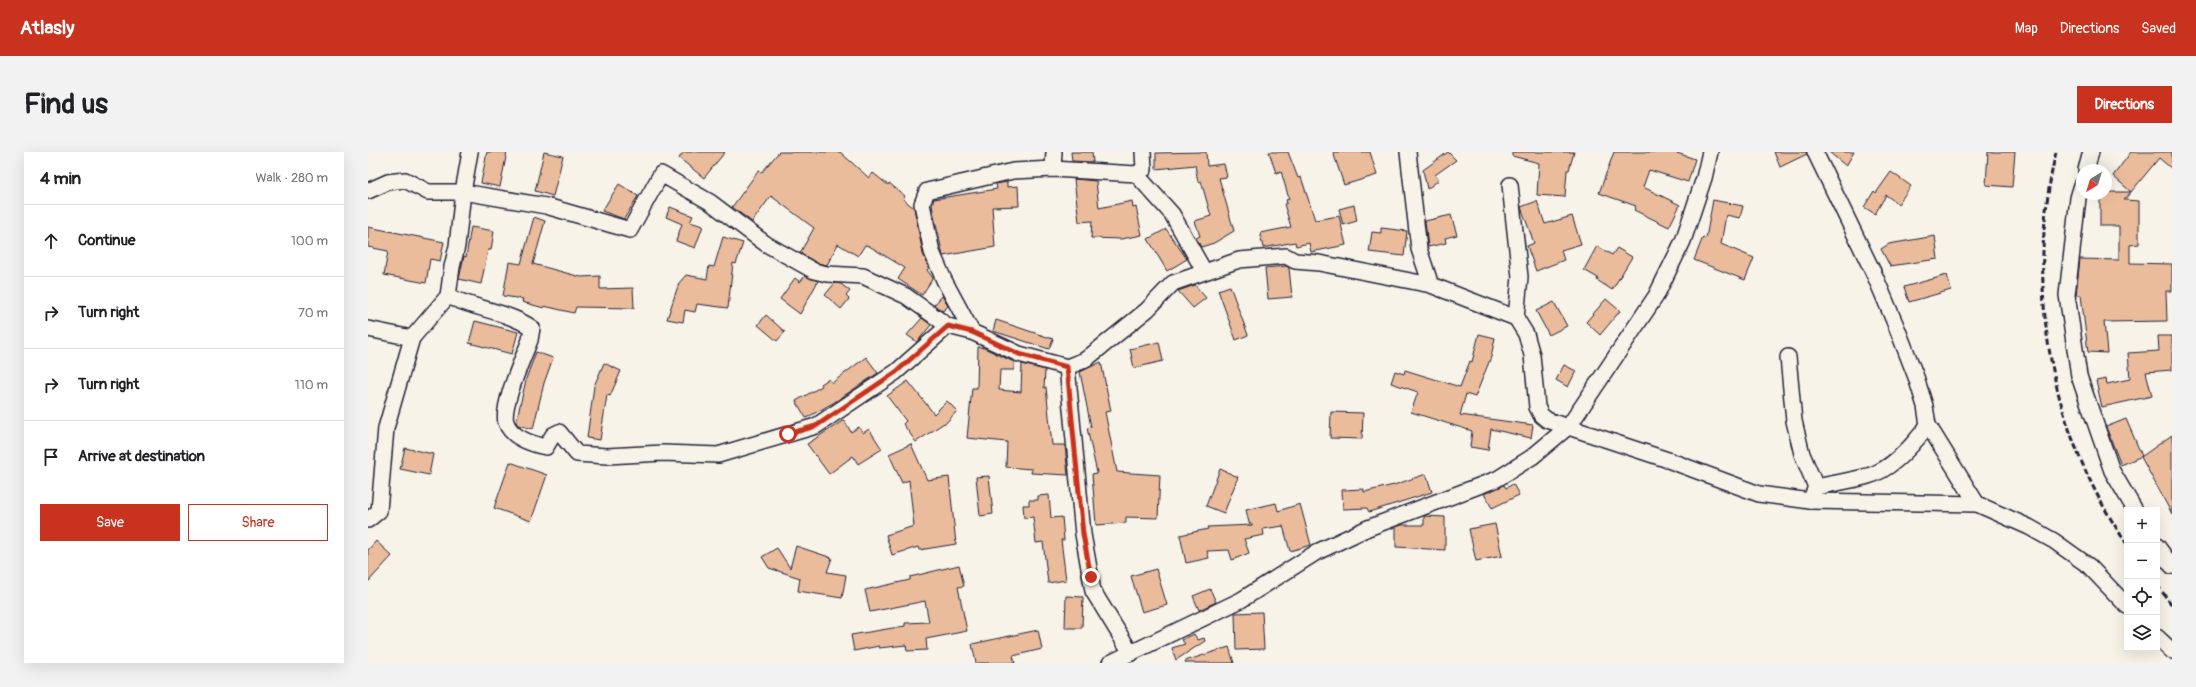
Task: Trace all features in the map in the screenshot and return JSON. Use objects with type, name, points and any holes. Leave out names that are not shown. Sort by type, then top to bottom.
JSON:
[{"type":"street","points":[[368,520],[378,511],[386,428],[412,338],[448,296],[452,267],[457,246],[463,192],[470,152]]},
{"type":"street","points":[[1053,169],[1054,152]]},
{"type":"street","points":[[972,332],[944,280],[932,252],[922,204],[927,191],[1013,171],[1053,169],[1136,174],[1144,169],[1143,152]]},
{"type":"street","points":[[1408,152],[1419,249],[1431,285]]},
{"type":"street","points":[[1110,663],[1241,600],[1317,552],[1368,528],[1497,479],[1532,457],[1569,426],[1656,296],[1682,241],[1704,178],[1710,152]]},
{"type":"street","points":[[1815,152],[1875,276],[1897,328],[1916,377],[1925,406],[1928,425],[1977,504]]},
{"type":"street","points":[[2088,164],[2091,152]]},
{"type":"street","points":[[368,191],[388,182],[405,180],[428,192],[463,192],[546,206],[630,230],[662,174],[710,202],[766,244],[814,271],[863,276],[906,296],[948,326],[972,332],[1019,354],[1067,367],[1085,360],[1147,310],[1174,283],[1204,271],[1239,260],[1286,256],[1295,261],[1319,263],[1431,285],[1516,318],[1526,334],[1532,354],[1538,407],[1541,415],[1547,420],[1569,426],[1759,494],[1810,501],[1977,504],[2029,527],[2054,541],[2089,566],[2124,603]]},
{"type":"street","points":[[1136,174],[1172,214],[1204,271]]},
{"type":"street","points":[[1510,185],[1520,277],[1516,318]]},
{"type":"street","points":[[2078,200],[2067,296],[2079,376],[2112,471],[2133,507]]},
{"type":"street","points":[[448,296],[461,303],[522,322],[532,328],[530,340],[506,407],[506,422],[517,436],[546,447],[553,436],[559,432],[578,454],[607,456],[664,453],[718,455],[816,426],[896,372],[948,326]]},
{"type":"street","points":[[368,329],[412,338]]},
{"type":"street","points":[[1788,357],[1794,421],[1802,454],[1816,487],[1810,501]]},
{"type":"street","points":[[1067,367],[1083,534],[1093,591],[1131,653]]},
{"type":"street","points":[[1816,487],[1869,476],[1894,461],[1913,446],[1928,425]]},
{"type":"street","points":[[2160,550],[2172,566]]},
{"type":"street","points":[[2160,640],[2172,651]]},
{"type":"building","points":[[487,152],[507,152],[500,187],[481,183]]},
{"type":"building","points":[[544,152],[563,156],[553,196],[535,191]]},
{"type":"building","points":[[684,152],[725,152],[704,178],[679,158]]},
{"type":"building","points":[[779,152],[840,152],[869,178],[873,173],[888,185],[889,183],[905,196],[903,199],[914,208],[923,254],[929,267],[927,270],[933,278],[922,295],[898,279],[905,268],[869,246],[865,245],[858,256],[838,244],[827,265],[817,263],[800,253],[814,228],[771,196],[752,222],[732,207],[759,170],[762,172]]},
{"type":"building","points":[[1071,152],[1092,152],[1093,162],[1072,161]]},
{"type":"building","points":[[1206,152],[1207,166],[1224,164],[1227,177],[1219,178],[1234,231],[1214,243],[1201,247],[1196,238],[1200,236],[1195,221],[1211,216],[1201,181],[1198,182],[1195,165],[1156,169],[1156,153]]},
{"type":"building","points":[[1269,152],[1288,152],[1298,178],[1301,177],[1315,220],[1339,216],[1346,245],[1311,252],[1309,243],[1296,246],[1295,242],[1263,248],[1260,233],[1291,227],[1284,204],[1287,203],[1286,200],[1289,199],[1281,171],[1276,173]]},
{"type":"building","points":[[1333,152],[1370,152],[1377,175],[1344,185]]},
{"type":"building","points":[[1448,152],[1456,160],[1435,175],[1439,180],[1427,189],[1423,170]]},
{"type":"building","points":[[1512,152],[1574,152],[1569,170],[1567,170],[1565,197],[1537,195],[1539,163],[1512,156]]},
{"type":"building","points":[[1614,152],[1674,152],[1695,159],[1688,182],[1649,170],[1643,187],[1680,205],[1669,227],[1634,210],[1636,206],[1599,193]]},
{"type":"building","points":[[1774,152],[1806,152],[1807,154],[1780,167]]},
{"type":"building","points":[[1829,152],[1854,152],[1846,166]]},
{"type":"building","points":[[1988,152],[2015,152],[2012,187],[1986,185]]},
{"type":"building","points":[[2131,152],[2172,152],[2172,169],[2159,158],[2131,192],[2113,176]]},
{"type":"building","points":[[1891,172],[1911,186],[1898,204],[1886,195],[1875,214],[1864,207],[1874,191],[1876,193]]},
{"type":"building","points":[[1074,179],[1096,181],[1099,208],[1132,201],[1133,208],[1136,207],[1142,235],[1121,239],[1091,238],[1092,221],[1079,222]]},
{"type":"building","points":[[1007,182],[1007,187],[1018,186],[1019,206],[992,207],[995,247],[943,256],[933,211],[932,204],[934,199],[997,189],[996,184]]},
{"type":"building","points":[[619,184],[638,196],[624,219],[602,211]]},
{"type":"building","points":[[2112,192],[2131,192],[2124,200],[2139,201],[2139,244],[2130,245],[2130,263],[2172,264],[2172,291],[2166,291],[2167,321],[2104,322],[2107,353],[2088,352],[2081,295],[2076,295],[2080,259],[2119,260],[2119,226],[2100,226],[2100,200],[2112,200]]},
{"type":"building","points":[[1713,200],[1743,206],[1740,218],[1726,215],[1721,244],[1754,258],[1745,280],[1694,260],[1703,237],[1706,238]]},
{"type":"building","points":[[1537,201],[1545,224],[1572,216],[1581,244],[1561,250],[1564,260],[1536,271],[1527,246],[1534,243],[1521,207]]},
{"type":"building","points":[[1354,205],[1357,221],[1343,225],[1339,209]]},
{"type":"building","points":[[670,207],[693,216],[690,222],[703,226],[695,248],[676,241],[682,224],[666,217]]},
{"type":"building","points":[[1451,215],[1457,235],[1445,238],[1446,243],[1428,247],[1425,221]]},
{"type":"building","points":[[534,217],[545,221],[533,264],[581,277],[600,276],[600,289],[633,288],[634,308],[576,307],[574,313],[544,306],[544,308],[522,302],[523,299],[503,296],[509,262],[521,264]]},
{"type":"building","points":[[368,227],[444,242],[440,261],[430,259],[426,283],[384,275],[388,251],[368,247]]},
{"type":"building","points":[[471,227],[494,231],[491,250],[488,250],[481,284],[459,279],[464,256],[466,257]]},
{"type":"building","points":[[1381,228],[1407,231],[1404,256],[1369,252],[1372,232],[1381,233]]},
{"type":"building","points":[[1166,229],[1187,259],[1167,271],[1148,239]]},
{"type":"building","points":[[1935,236],[1938,259],[1890,266],[1881,249],[1889,244]]},
{"type":"building","points":[[723,237],[743,243],[736,264],[733,263],[728,308],[697,304],[695,312],[685,310],[683,322],[667,319],[679,283],[686,275],[707,279],[709,266],[714,267]]},
{"type":"building","points":[[1597,246],[1612,255],[1617,248],[1632,257],[1612,290],[1597,280],[1598,278],[1584,270]]},
{"type":"building","points":[[1286,266],[1289,268],[1292,297],[1268,299],[1265,268]]},
{"type":"building","points":[[1947,275],[1951,290],[1909,302],[1904,287]]},
{"type":"building","points":[[805,276],[818,281],[800,314],[780,299],[795,278],[800,282]]},
{"type":"building","points":[[835,283],[841,284],[850,291],[846,296],[849,299],[841,309],[825,295]]},
{"type":"building","points":[[1195,285],[1206,298],[1193,308],[1178,291]]},
{"type":"building","points":[[1230,286],[1248,335],[1236,340],[1218,290]]},
{"type":"building","points":[[942,296],[948,306],[943,311],[934,305]]},
{"type":"building","points":[[1606,299],[1620,311],[1600,335],[1586,322]]},
{"type":"building","points":[[1554,302],[1567,326],[1549,335],[1536,311]]},
{"type":"building","points":[[766,315],[785,332],[777,341],[758,325]]},
{"type":"building","points":[[922,318],[931,325],[917,342],[907,335]]},
{"type":"building","points":[[996,320],[1053,339],[1049,349],[993,331]]},
{"type":"building","points":[[475,321],[518,332],[512,354],[469,343]]},
{"type":"building","points":[[1479,334],[1495,338],[1491,357],[1475,397],[1466,394],[1460,415],[1533,425],[1531,438],[1491,429],[1488,450],[1470,447],[1472,431],[1411,412],[1418,392],[1391,383],[1395,371],[1404,374],[1405,370],[1460,387],[1470,361],[1472,362]]},
{"type":"building","points":[[2158,336],[2172,336],[2172,370],[2146,372],[2152,396],[2102,407],[2096,381],[2106,379],[2107,384],[2130,379],[2128,353],[2159,351]]},
{"type":"building","points":[[1159,342],[1163,361],[1134,368],[1130,349]]},
{"type":"building","points":[[978,347],[984,348],[1014,362],[1014,370],[1000,370],[999,390],[1021,392],[1022,364],[1045,370],[1044,388],[1046,387],[1052,445],[1065,445],[1068,475],[1031,473],[1032,469],[1006,467],[1007,442],[967,438],[972,388],[977,388]]},
{"type":"building","points":[[536,352],[553,358],[544,383],[533,429],[518,425],[516,422],[527,376]]},
{"type":"building","points":[[866,357],[878,373],[833,403],[806,418],[796,401],[822,386],[821,384],[829,379],[832,383]]},
{"type":"building","points":[[1101,362],[1111,411],[1105,412],[1117,472],[1160,475],[1158,518],[1126,517],[1126,523],[1096,525],[1092,474],[1097,473],[1087,428],[1091,427],[1080,372]]},
{"type":"building","points":[[604,363],[621,371],[610,396],[607,395],[600,440],[587,438],[594,386]]},
{"type":"building","points":[[1564,365],[1576,371],[1568,387],[1556,380]]},
{"type":"building","points":[[908,381],[934,414],[947,401],[957,411],[945,424],[944,423],[916,442],[903,424],[906,421],[887,396]]},
{"type":"building","points":[[1331,412],[1363,413],[1362,439],[1330,438]]},
{"type":"building","points":[[2126,419],[2142,456],[2121,465],[2106,427]]},
{"type":"building","points":[[844,420],[851,432],[859,427],[863,433],[869,429],[882,449],[858,464],[853,456],[829,474],[807,444]]},
{"type":"building","points":[[2172,435],[2172,514],[2141,457]]},
{"type":"building","points":[[911,444],[927,480],[949,477],[956,544],[919,550],[918,547],[892,555],[886,535],[914,526],[909,480],[902,483],[889,454]]},
{"type":"building","points":[[405,448],[433,454],[429,475],[400,469]]},
{"type":"building","points":[[510,462],[547,475],[531,521],[494,508]]},
{"type":"building","points":[[1220,469],[1238,477],[1224,513],[1206,506]]},
{"type":"building","points":[[1426,474],[1432,492],[1369,512],[1367,508],[1343,509],[1342,490],[1364,489],[1364,492],[1394,485]]},
{"type":"building","points":[[989,476],[993,514],[980,516],[976,477]]},
{"type":"building","points":[[1513,484],[1519,495],[1492,508],[1484,494],[1504,485],[1506,488]]},
{"type":"building","points":[[1049,495],[1051,518],[1062,517],[1064,540],[1061,540],[1066,580],[1048,583],[1043,542],[1036,543],[1033,517],[1024,518],[1023,505],[1029,505],[1029,500],[1038,500],[1038,496]]},
{"type":"building","points":[[1276,503],[1278,511],[1300,504],[1311,545],[1290,551],[1283,526],[1263,529],[1264,535],[1244,539],[1249,553],[1232,560],[1229,550],[1207,551],[1209,558],[1186,563],[1180,535],[1208,529],[1207,527],[1253,525],[1249,523],[1246,510]]},
{"type":"building","points":[[1424,516],[1445,517],[1445,550],[1396,547],[1396,527],[1402,525],[1424,525]]},
{"type":"building","points":[[1495,524],[1502,556],[1476,561],[1469,529]]},
{"type":"building","points":[[376,541],[392,556],[368,582],[368,550]]},
{"type":"building","points":[[796,546],[832,558],[827,572],[846,575],[842,598],[798,591],[800,578],[769,568],[762,557],[777,548],[790,568]]},
{"type":"building","points":[[959,565],[964,586],[958,587],[967,631],[926,639],[927,650],[907,651],[906,645],[879,648],[879,646],[854,651],[851,635],[905,626],[905,623],[929,622],[925,601],[870,612],[865,590],[910,580],[910,577]]},
{"type":"building","points":[[1156,569],[1167,605],[1142,612],[1131,576]]},
{"type":"building","points":[[1210,589],[1216,602],[1199,610],[1193,596]]},
{"type":"building","points":[[1066,596],[1083,597],[1082,628],[1065,628]]},
{"type":"building","points":[[1262,612],[1264,649],[1236,650],[1235,613]]},
{"type":"building","points":[[1038,630],[1042,649],[1013,656],[1015,663],[976,663],[972,644]]},
{"type":"building","points":[[1194,634],[1198,640],[1204,638],[1205,641],[1176,660],[1172,648],[1185,644],[1182,640]]},
{"type":"building","points":[[1229,647],[1234,663],[1186,663],[1185,661]]},
{"type":"railway","points":[[2056,152],[2047,203],[2043,254],[2044,305],[2050,356],[2062,405],[2078,454],[2100,500],[2126,543]]},
{"type":"railway","points":[[2160,589],[2172,605]]},
{"type":"route","points":[[788,434],[816,426],[896,372],[948,326],[972,332],[1019,354],[1067,367],[1083,534],[1091,577]]}]
